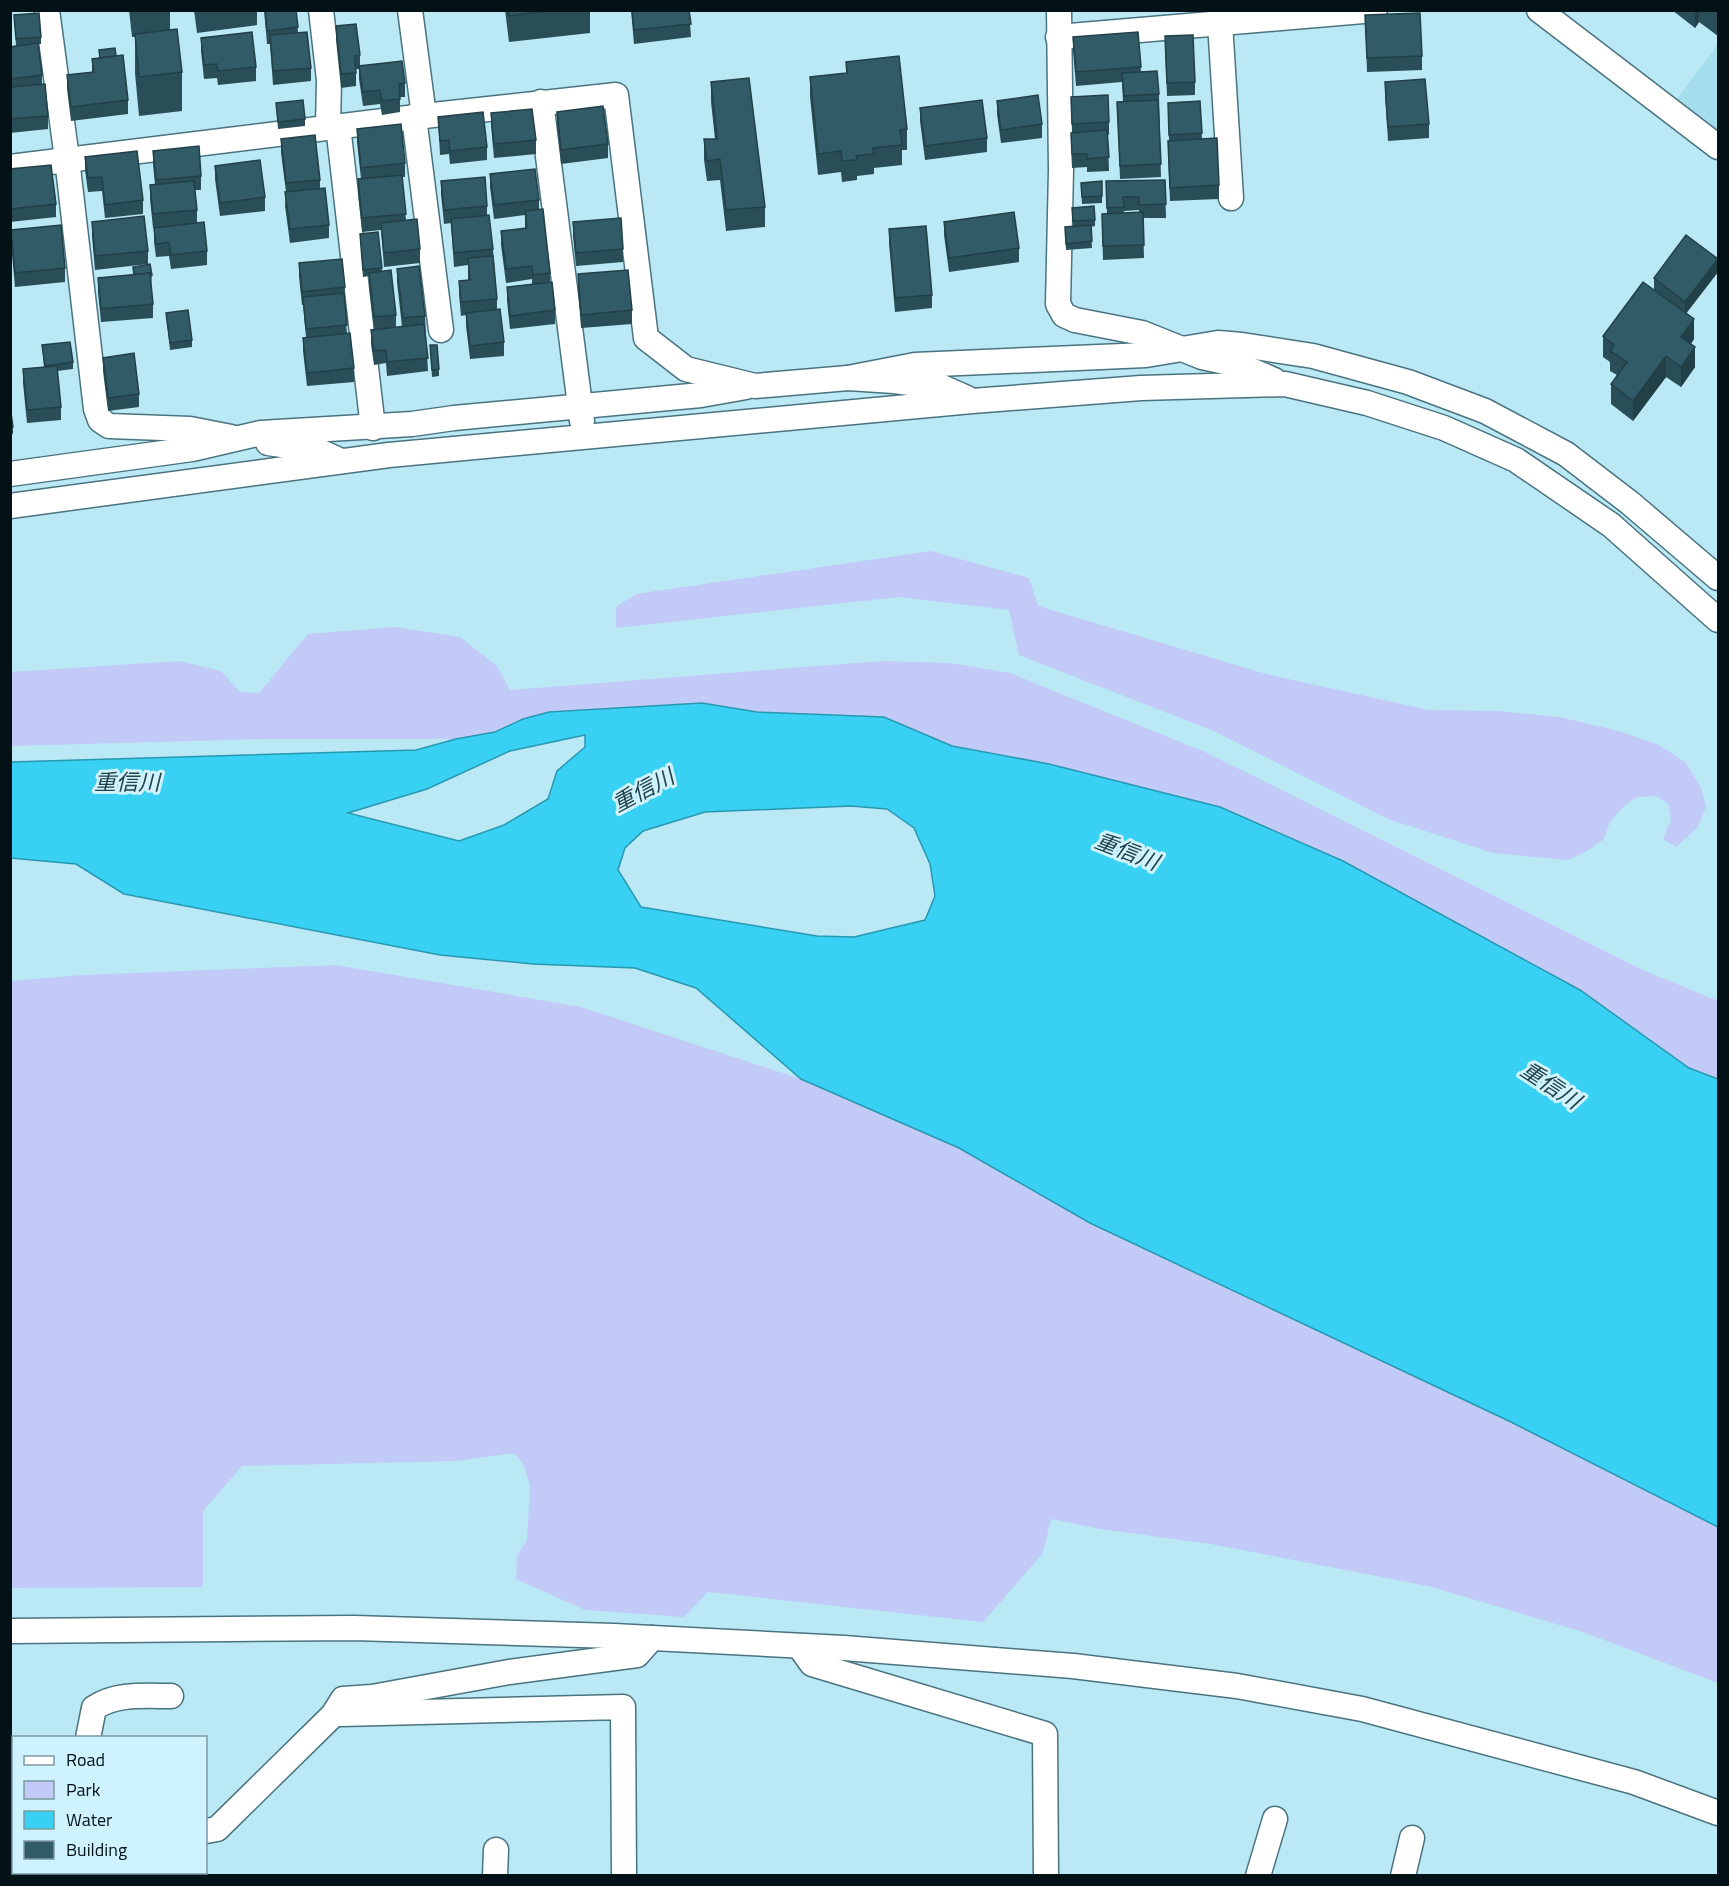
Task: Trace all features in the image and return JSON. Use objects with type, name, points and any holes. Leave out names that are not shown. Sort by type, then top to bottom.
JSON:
[{"type":"street","points":[[46,10],[67,159],[96,409],[100,420],[109,426],[190,429],[317,450],[342,462]]},
{"type":"street","points":[[321,10],[333,127],[373,428]]},
{"type":"street","points":[[410,10],[441,330]]},
{"type":"street","points":[[1059,10],[1058,304],[1064,315],[1076,320],[1142,333],[1180,350],[1239,365],[1285,384],[1366,403],[1444,428],[1516,460],[1611,525],[1719,620]]},
{"type":"street","points":[[1058,37],[1376,10]]},
{"type":"street","points":[[1539,10],[1719,147]]},
{"type":"street","points":[[1220,23],[1231,198]]},
{"type":"street","points":[[10,167],[541,102],[616,95],[646,338],[686,369],[755,386]]},
{"type":"street","points":[[541,102],[584,437]]},
{"type":"street","points":[[10,474],[192,449],[235,438],[282,431],[373,428],[701,395],[755,386],[848,378],[915,364],[1146,355],[1218,343],[1313,356],[1408,381],[1485,411],[1566,454],[1630,503],[1719,578]]},
{"type":"street","points":[[848,378],[942,387],[972,401]]},
{"type":"street","points":[[10,506],[389,455],[972,401],[1141,388],[1285,384]]},
{"type":"street","points":[[10,1631],[354,1628],[652,1638],[1073,1666],[1237,1686],[1384,1715],[1635,1782],[1719,1813]]},
{"type":"street","points":[[207,1831],[217,1829],[333,1715],[343,1699],[372,1697],[509,1672],[637,1655],[652,1638]]},
{"type":"street","points":[[798,1646],[812,1664],[1045,1734],[1046,1875]]},
{"type":"street","points":[[88,1736],[94,1708],[106,1700],[137,1696],[171,1696]]},
{"type":"street","points":[[333,1715],[623,1707],[624,1875]]},
{"type":"street","points":[[1258,1875],[1275,1819]]},
{"type":"street","points":[[1402,1875],[1412,1838]]},
{"type":"street","points":[[495,1875],[496,1850]]},
{"type":"shaded area","points":[[1718,44],[1718,136],[1674,103]]},
{"type":"green space","points":[[931,551],[1029,578],[1038,606],[1266,674],[1429,710],[1498,711],[1559,717],[1619,731],[1659,745],[1685,762],[1701,787],[1706,807],[1697,828],[1676,847],[1663,839],[1671,820],[1668,804],[1656,796],[1637,797],[1624,806],[1610,822],[1604,839],[1568,860],[1493,853],[1388,819],[1216,732],[1019,655],[1009,610],[899,597],[616,628],[616,607],[636,594]]},
{"type":"green space","points":[[395,627],[460,637],[497,666],[510,690],[882,661],[950,663],[1010,673],[1205,752],[1645,971],[1718,1001],[1718,1079],[1689,1068],[1580,990],[1343,861],[1220,807],[1049,764],[952,746],[884,717],[757,712],[702,703],[549,712],[523,719],[495,732],[456,739],[264,739],[11,746],[11,672],[179,661],[221,671],[240,692],[259,693],[308,634]]},
{"type":"green space","points":[[336,965],[581,1007],[801,1079],[959,1148],[1090,1223],[1511,1422],[1718,1527],[1718,1683],[1583,1632],[1428,1586],[1211,1544],[1100,1529],[1051,1519],[1043,1553],[983,1622],[708,1592],[684,1617],[585,1610],[516,1579],[517,1555],[527,1540],[530,1486],[524,1465],[514,1453],[457,1461],[242,1466],[203,1511],[203,1587],[11,1588],[11,981],[83,975]]},
{"type":"water","name":"重信川","points":[[702,703],[757,712],[884,717],[952,746],[1049,764],[1220,807],[1343,861],[1580,990],[1689,1068],[1718,1079],[1718,1527],[1511,1422],[1090,1223],[959,1148],[801,1079],[696,988],[635,968],[533,964],[440,955],[124,894],[76,864],[11,858],[11,762],[416,750],[456,739],[495,732],[523,719],[549,712]],"holes":[[[585,735],[585,747],[557,771],[548,799],[504,825],[459,841],[348,813],[427,789],[510,751]],[[851,806],[887,809],[914,828],[930,864],[935,896],[925,920],[854,937],[817,936],[641,907],[618,870],[625,848],[643,831],[705,812]]]},
{"type":"building","points":[[265,10],[296,10],[298,27],[267,31]]},
{"type":"building","points":[[509,10],[553,10],[509,16]]},
{"type":"building","points":[[632,10],[689,10],[691,24],[634,30]]},
{"type":"building","points":[[39,13],[41,37],[16,39],[14,15]]},
{"type":"building","points":[[1420,13],[1422,56],[1367,58],[1365,15]]},
{"type":"building","points":[[356,24],[360,55],[355,56],[356,73],[341,74],[336,26]]},
{"type":"building","points":[[177,29],[182,72],[139,77],[135,34]]},
{"type":"building","points":[[252,32],[256,67],[218,71],[217,64],[204,65],[201,38]]},
{"type":"building","points":[[307,32],[311,68],[273,71],[270,35]]},
{"type":"building","points":[[1138,32],[1141,67],[1076,72],[1073,37]]},
{"type":"building","points":[[1193,35],[1195,82],[1167,83],[1165,36]]},
{"type":"building","points":[[38,43],[42,75],[10,79],[10,47]]},
{"type":"building","points":[[115,48],[116,56],[100,58],[99,50]]},
{"type":"building","points":[[123,55],[128,100],[71,107],[67,75],[94,72],[92,59]]},
{"type":"building","points":[[899,56],[907,129],[900,130],[902,145],[873,148],[874,154],[856,156],[857,160],[842,161],[841,151],[818,154],[810,77],[847,73],[846,62]]},
{"type":"building","points":[[402,61],[405,83],[399,84],[400,99],[382,101],[380,90],[363,92],[359,66]]},
{"type":"building","points":[[1157,71],[1159,94],[1124,96],[1122,73]]},
{"type":"building","points":[[749,78],[765,207],[726,210],[720,159],[707,161],[704,139],[717,139],[711,82]]},
{"type":"building","points":[[1425,79],[1429,124],[1388,127],[1385,82]]},
{"type":"building","points":[[45,84],[48,116],[10,119],[10,87]]},
{"type":"building","points":[[1038,95],[1042,124],[1001,130],[997,101]]},
{"type":"building","points":[[1108,95],[1109,122],[1072,124],[1071,97]]},
{"type":"building","points":[[303,100],[305,119],[278,122],[276,103]]},
{"type":"building","points":[[982,100],[987,138],[925,146],[920,108]]},
{"type":"building","points":[[1158,100],[1161,164],[1120,166],[1117,102]]},
{"type":"building","points":[[1200,101],[1202,133],[1169,135],[1168,103]]},
{"type":"building","points":[[603,106],[608,144],[561,150],[557,112]]},
{"type":"building","points":[[532,109],[536,140],[494,144],[491,113]]},
{"type":"building","points":[[483,112],[487,147],[450,151],[449,140],[440,141],[438,117]]},
{"type":"building","points":[[401,124],[405,163],[361,168],[357,129]]},
{"type":"building","points":[[1107,130],[1109,157],[1087,159],[1087,154],[1072,154],[1071,133]]},
{"type":"building","points":[[315,135],[320,180],[286,183],[281,139]]},
{"type":"building","points":[[1217,138],[1219,185],[1170,188],[1168,141]]},
{"type":"building","points":[[199,146],[201,176],[156,180],[153,151]]},
{"type":"building","points":[[137,151],[143,200],[105,205],[102,177],[88,178],[85,157]]},
{"type":"building","points":[[260,160],[265,197],[220,203],[215,166]]},
{"type":"building","points":[[51,165],[56,204],[10,209],[10,169]]},
{"type":"building","points":[[535,169],[539,200],[494,205],[490,174]]},
{"type":"building","points":[[402,175],[406,214],[362,218],[358,179]]},
{"type":"building","points":[[485,177],[487,206],[444,210],[441,181]]},
{"type":"building","points":[[1165,180],[1166,204],[1139,205],[1139,197],[1123,197],[1124,207],[1107,208],[1106,181]]},
{"type":"building","points":[[194,181],[197,210],[153,214],[150,185]]},
{"type":"building","points":[[1102,181],[1102,196],[1082,197],[1081,183]]},
{"type":"building","points":[[325,188],[329,225],[290,229],[285,192]]},
{"type":"building","points":[[1094,206],[1095,220],[1073,221],[1072,208]]},
{"type":"building","points":[[543,209],[550,273],[533,275],[532,266],[506,269],[501,231],[527,228],[525,211]]},
{"type":"building","points":[[1014,212],[1019,248],[949,258],[944,222]]},
{"type":"building","points":[[1143,212],[1144,245],[1103,246],[1102,214]]},
{"type":"building","points":[[489,215],[493,249],[454,253],[451,219]]},
{"type":"building","points":[[144,216],[148,251],[95,256],[92,222]]},
{"type":"building","points":[[621,218],[623,249],[576,253],[573,222]]},
{"type":"building","points":[[417,219],[420,249],[384,253],[381,223]]},
{"type":"building","points":[[204,222],[207,251],[171,255],[169,242],[156,244],[154,228]]},
{"type":"building","points":[[61,225],[65,268],[15,273],[11,230]]},
{"type":"building","points":[[1091,225],[1092,241],[1066,244],[1065,227]]},
{"type":"building","points":[[926,226],[932,295],[895,298],[889,229]]},
{"type":"building","points":[[378,232],[382,268],[363,270],[360,234]]},
{"type":"building","points":[[1686,235],[1718,259],[1685,302],[1654,278]]},
{"type":"building","points":[[493,256],[497,299],[461,302],[459,281],[470,280],[468,258]]},
{"type":"building","points":[[342,259],[345,287],[302,292],[299,263]]},
{"type":"building","points":[[150,264],[152,275],[150,273],[134,275],[133,267]]},
{"type":"building","points":[[419,266],[425,316],[403,318],[397,269]]},
{"type":"building","points":[[391,270],[396,315],[374,317],[369,273]]},
{"type":"building","points":[[628,270],[632,310],[581,315],[578,274]]},
{"type":"building","points":[[150,273],[153,304],[101,309],[98,278]]},
{"type":"building","points":[[552,282],[555,310],[510,316],[507,287]]},
{"type":"building","points":[[1643,282],[1694,319],[1681,337],[1695,347],[1681,367],[1666,356],[1633,401],[1611,384],[1627,362],[1610,351],[1614,345],[1603,336]]},
{"type":"building","points":[[344,293],[347,325],[306,329],[303,297]]},
{"type":"building","points":[[500,309],[504,342],[470,346],[466,313]]},
{"type":"building","points":[[188,310],[192,340],[170,343],[166,313]]},
{"type":"building","points":[[424,324],[428,358],[387,362],[386,350],[374,351],[371,330]]},
{"type":"building","points":[[350,333],[354,368],[307,373],[303,338]]},
{"type":"building","points":[[70,342],[73,362],[45,366],[42,345]]},
{"type":"building","points":[[430,345],[437,345],[439,369],[432,370]]},
{"type":"building","points":[[134,353],[139,394],[108,398],[103,358]]},
{"type":"building","points":[[57,366],[61,407],[27,410],[23,369]]},
{"type":"building","points":[[10,406],[13,427],[10,428]]}]
